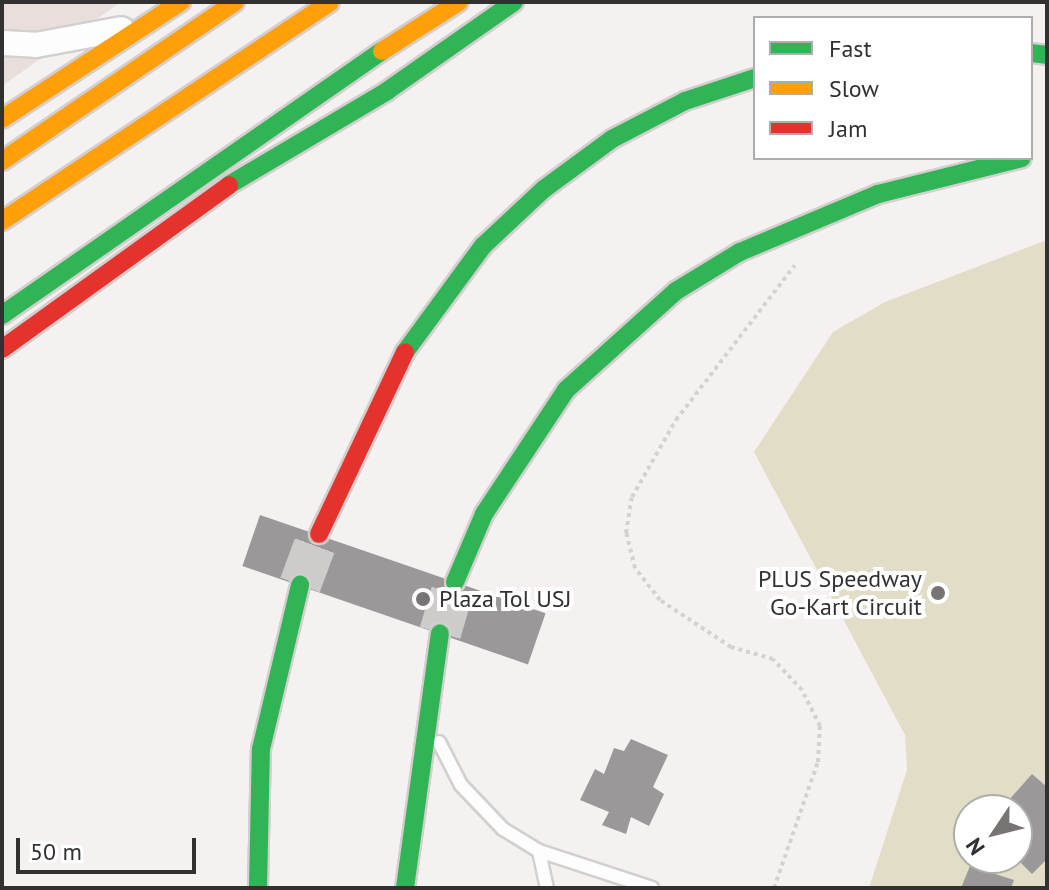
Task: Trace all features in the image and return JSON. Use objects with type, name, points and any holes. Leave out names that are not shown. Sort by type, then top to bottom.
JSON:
[{"type":"main road","points":[[2,119],[181,2]]},
{"type":"main road","points":[[2,161],[235,2]]},
{"type":"main road","points":[[2,221],[330,2]]},
{"type":"main road","points":[[2,315],[382,51],[459,2]]},
{"type":"main road","points":[[2,349],[218,192],[387,91],[514,2]]},
{"type":"main road","points":[[319,534],[386,382],[430,311],[483,246],[544,189],[612,139],[685,101],[753,79]]},
{"type":"main road","points":[[455,582],[484,514],[557,402],[618,337],[676,291],[740,252],[878,194],[1019,160]]},
{"type":"main road","points":[[258,888],[261,749],[300,585]]},
{"type":"main road","points":[[405,888],[426,705],[440,633]]},
{"type":"street","points":[[2,43],[36,45],[154,22]]},
{"type":"lane","points":[[426,705],[461,785],[503,829],[539,851],[652,888]]},
{"type":"lane","points":[[539,851],[547,888]]},
{"type":"path","points":[[774,888],[818,762],[820,726],[802,690],[773,659],[731,647],[660,600],[635,568],[626,533],[632,497],[676,420],[802,254]]},
{"type":"shaded area","points":[[2,2],[121,2],[2,86]]},
{"type":"shaded area","name":"PLUS Speedway Go-Kart Circuit","points":[[1047,240],[1047,888],[869,888],[907,770],[905,735],[754,452],[833,332],[885,302]]},
{"type":"building","name":"Plaza Tol USJ","points":[[260,515],[546,613],[528,664],[242,566]]},
{"type":"building","points":[[631,739],[668,755],[653,787],[664,794],[649,826],[631,817],[626,834],[602,825],[609,812],[580,800],[595,769],[604,774],[614,748],[624,751]]},
{"type":"building","points":[[1032,774],[1047,787],[1047,859],[1033,873],[1033,794],[1014,794]]},
{"type":"building","points":[[967,874],[995,874],[1014,880],[1011,888],[961,888]]},
{"type":"tunnel","points":[[300,585],[319,534]]},
{"type":"tunnel","points":[[440,633],[455,582]]},
{"type":"traffic: fast","points":[[229,185],[387,91],[514,2]]},
{"type":"traffic: fast","points":[[2,315],[382,51]]},
{"type":"traffic: fast","points":[[1033,53],[1047,55]]},
{"type":"traffic: fast","points":[[405,352],[483,246],[544,189],[612,139],[685,101],[753,79]]},
{"type":"traffic: fast","points":[[455,582],[484,514],[566,390],[676,291],[740,252],[878,194],[1014,160]]},
{"type":"traffic: fast","points":[[258,888],[261,749],[300,585]]},
{"type":"traffic: fast","points":[[405,888],[440,633]]},
{"type":"traffic: slow","points":[[2,119],[181,2]]},
{"type":"traffic: slow","points":[[2,161],[235,2]]},
{"type":"traffic: slow","points":[[2,221],[330,2]]},
{"type":"traffic: slow","points":[[382,51],[459,2]]},
{"type":"traffic: jam","points":[[2,349],[229,185]]},
{"type":"traffic: jam","points":[[319,534],[405,352]]},
{"type":"place","name":"PLUS Speedway Go-Kart Circuit","points":[[938,593]]},
{"type":"place","name":"Plaza Tol USJ","points":[[423,599]]}]
